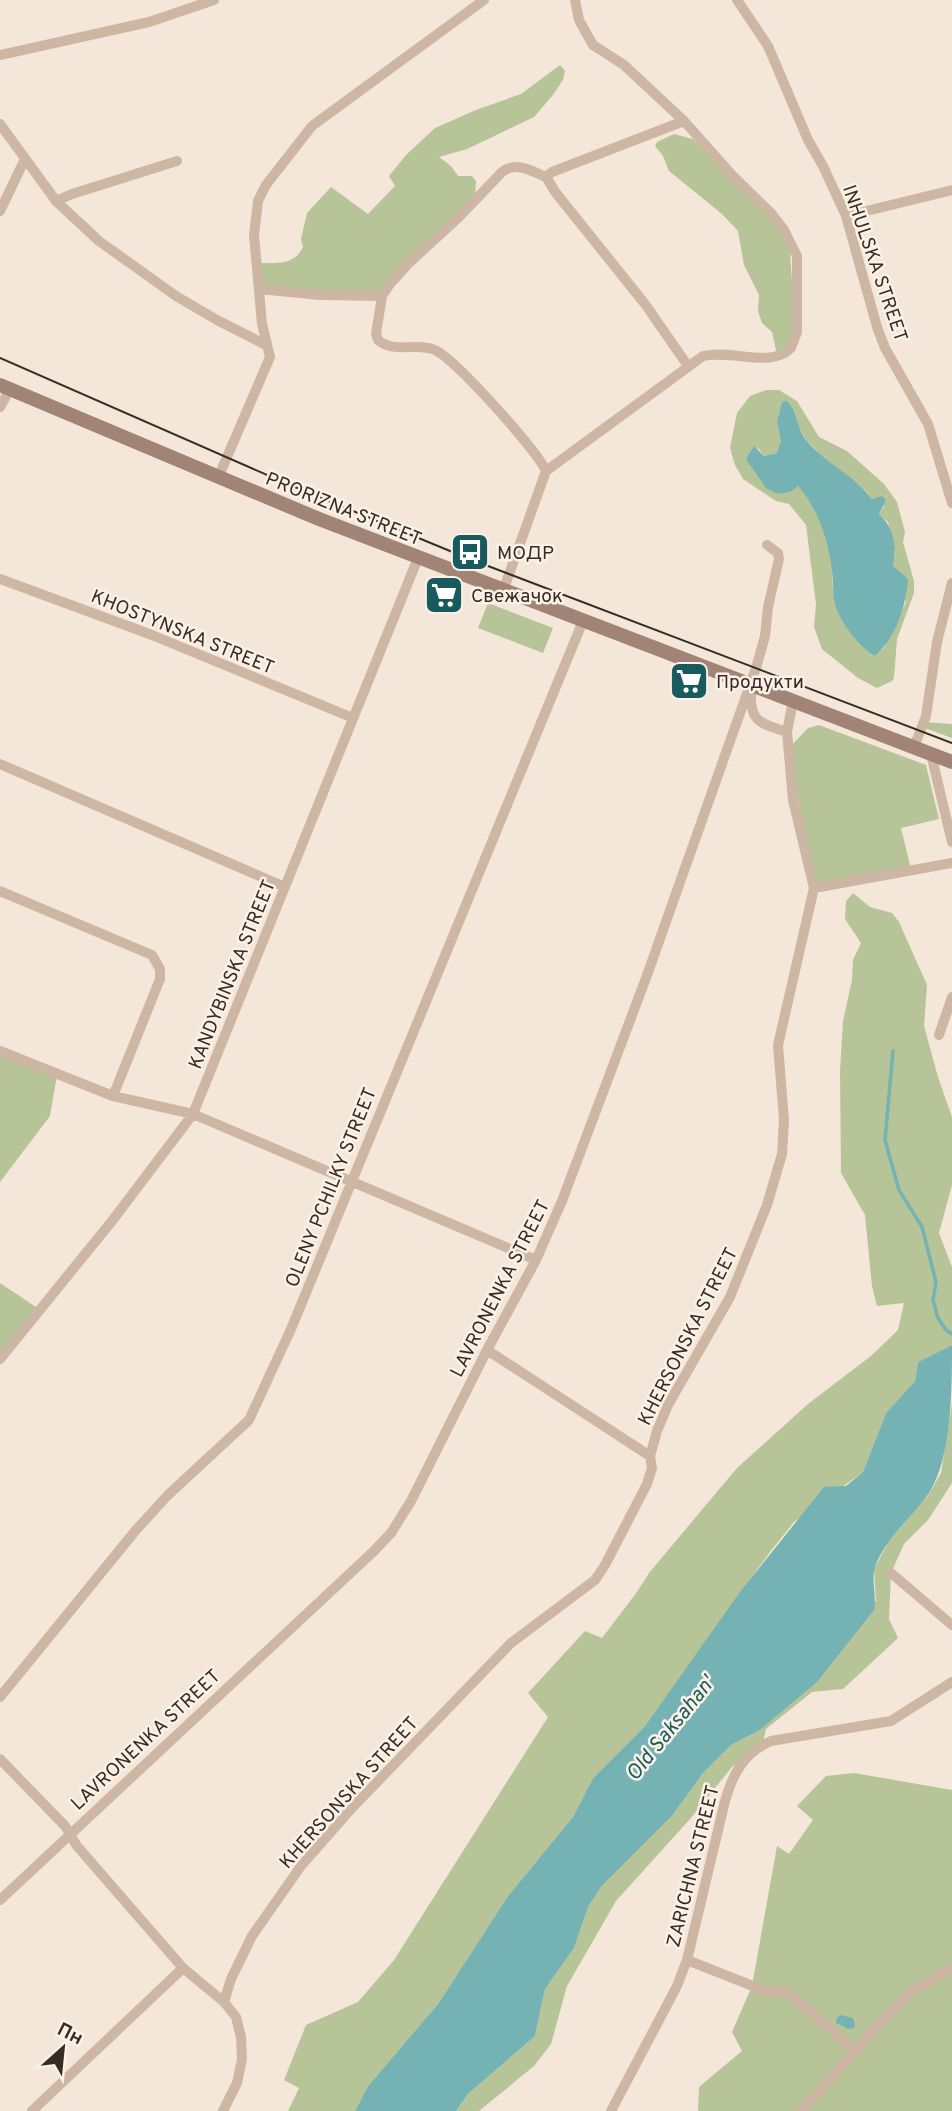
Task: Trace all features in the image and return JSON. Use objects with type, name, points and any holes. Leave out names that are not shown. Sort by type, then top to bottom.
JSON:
[{"type":"main road","name":"PRORIZNA STREET","points":[[5,387],[218,478],[418,558],[952,762]]},
{"type":"street","points":[[0,55],[149,22],[214,0]]},
{"type":"street","points":[[218,478],[271,358],[265,345],[255,251],[258,201],[271,178],[312,126],[484,0]]},
{"type":"street","points":[[503,591],[546,471],[704,356],[715,353],[771,359],[787,352],[794,344],[798,305],[797,256],[784,230],[684,121],[624,65],[593,44],[579,20],[575,0]]},
{"type":"street","name":"INHULSKA STREET","points":[[737,0],[768,46],[808,141],[846,216],[877,327],[885,348],[928,424],[949,476],[952,503]]},
{"type":"street","points":[[546,177],[552,172],[684,121]]},
{"type":"street","points":[[0,124],[56,201],[99,241],[176,296],[265,345]]},
{"type":"street","points":[[0,211],[25,159]]},
{"type":"street","points":[[56,201],[177,161]]},
{"type":"street","points":[[546,471],[499,410],[452,361],[435,350],[391,347],[378,340],[376,334],[382,296],[408,263],[460,217],[507,168],[516,166],[546,177],[645,304],[688,366]]},
{"type":"street","points":[[846,216],[952,190]]},
{"type":"street","points":[[259,289],[320,295],[382,296]]},
{"type":"street","points":[[0,407],[5,387]]},
{"type":"street","name":"LAVRONENKA STREET","points":[[0,1900],[391,1533],[411,1501],[536,1260],[562,1201],[642,990],[751,684],[765,636],[768,607],[779,559],[778,553],[767,545]]},
{"type":"street","name":"KANDYBINSKA STREET","points":[[0,1359],[112,1221],[193,1114],[418,558]]},
{"type":"street","name":"KHOSTYNSKA STREET","points":[[0,579],[152,635],[353,718]]},
{"type":"street","points":[[914,747],[926,716],[937,642],[952,583]]},
{"type":"street","name":"OLENY PCHILKY STREET","points":[[0,1697],[136,1530],[248,1420],[280,1354],[583,621]]},
{"type":"street","points":[[751,684],[752,714],[758,722],[787,732]]},
{"type":"street","name":"KHERSONSKA STREET","points":[[228,2006],[231,1979],[252,1936],[301,1866],[352,1808],[511,1643],[595,1580],[647,1484],[652,1468],[650,1456],[668,1405],[730,1297],[777,1178],[782,1154],[784,1120],[778,1045],[814,888],[793,800],[787,732],[793,701]]},
{"type":"street","points":[[931,754],[952,842]]},
{"type":"street","points":[[0,764],[285,887]]},
{"type":"street","points":[[814,888],[952,863]]},
{"type":"street","points":[[0,891],[152,955],[158,962],[160,979],[113,1097]]},
{"type":"street","points":[[939,1035],[952,997]]},
{"type":"street","points":[[0,1051],[113,1097],[193,1114],[536,1260]]},
{"type":"street","points":[[487,1350],[650,1456]]},
{"type":"street","points":[[891,1573],[952,1625]]},
{"type":"street","name":"ZARICHNA STREET","points":[[611,2111],[677,1986],[687,1960],[729,1786],[748,1755],[771,1741],[891,1721],[952,1682]]},
{"type":"street","points":[[0,1759],[65,1826],[77,1846],[183,1968],[228,2006],[239,2024],[242,2059],[237,2083],[223,2111]]},
{"type":"street","points":[[687,1960],[763,1990],[786,1991],[856,2051]]},
{"type":"street","points":[[32,2111],[183,1968]]},
{"type":"street","points":[[801,2111],[911,1992],[952,1968]]},
{"type":"green space","points":[[560,65],[565,71],[563,80],[534,117],[467,149],[439,157],[451,166],[458,176],[472,176],[476,181],[475,200],[382,296],[259,289],[258,263],[284,262],[295,258],[303,247],[301,239],[307,213],[331,187],[368,214],[395,186],[389,176],[406,155],[435,128],[521,94]]},
{"type":"green space","points":[[674,134],[693,139],[778,227],[790,252],[795,326],[786,348],[779,353],[772,332],[762,323],[758,311],[759,295],[744,265],[738,231],[722,214],[669,171],[655,146],[657,142]]},
{"type":"green space","points":[[766,390],[779,390],[797,401],[819,437],[847,451],[884,484],[897,502],[905,532],[903,542],[914,581],[914,593],[897,639],[894,678],[877,688],[858,678],[822,649],[814,627],[816,604],[806,525],[789,504],[776,501],[743,479],[735,465],[730,448],[737,413],[750,396]],"holes":[[[782,402],[807,441],[872,499],[884,506],[879,514],[888,522],[895,553],[893,566],[906,602],[884,648],[875,656],[855,635],[839,605],[833,588],[828,546],[811,503],[799,487],[746,459],[758,448],[764,456],[777,453],[782,441],[777,421]]]},
{"type":"green space","points":[[488,603],[553,628],[543,653],[478,628]]},
{"type":"green space","points":[[924,722],[952,724],[952,738],[922,727]]},
{"type":"green space","points":[[819,725],[926,765],[939,819],[901,828],[911,869],[814,888],[789,748],[808,728]]},
{"type":"green space","points":[[853,893],[870,907],[892,913],[899,922],[927,985],[924,1026],[952,1117],[952,1185],[939,1233],[952,1267],[952,1345],[918,1362],[915,1381],[886,1413],[863,1472],[794,1522],[645,1726],[593,1778],[573,1817],[508,1896],[438,2004],[368,2086],[355,2111],[288,2111],[299,2088],[284,2080],[306,2025],[358,2002],[394,1960],[548,1717],[528,1693],[585,1631],[602,1638],[649,1573],[737,1468],[808,1404],[871,1356],[898,1330],[904,1303],[877,1306],[872,1286],[865,1215],[841,1173],[840,1071],[843,1021],[852,980],[853,960],[861,943],[845,919],[846,901]]},
{"type":"green space","points":[[0,1051],[57,1075],[50,1116],[0,1182]]},
{"type":"green space","points":[[0,1283],[39,1309],[0,1359]]},
{"type":"green space","points":[[952,1403],[952,1483],[928,1520],[904,1544],[891,1573],[889,1619],[898,1638],[843,1689],[812,1692],[766,1729],[762,1746],[732,1767],[690,1819],[616,1901],[567,1986],[551,2044],[534,2066],[479,2111],[456,2111],[468,2094],[535,2036],[545,1989],[574,1948],[588,1907],[601,1887],[672,1816],[703,1773],[731,1745],[760,1730],[876,1601],[874,1569],[889,1541],[929,1494],[941,1473]]},
{"type":"green space","points":[[854,1773],[952,1790],[952,2111],[698,2111],[699,2087],[742,2051],[732,2032],[752,1986],[777,1846],[789,1854],[813,1820],[797,1806],[826,1776]]},
{"type":"water","points":[[787,401],[803,436],[822,456],[857,483],[872,499],[882,496],[886,500],[879,514],[888,525],[893,538],[893,566],[908,579],[899,621],[889,640],[875,656],[853,636],[837,610],[825,537],[811,504],[798,486],[790,492],[778,494],[766,488],[746,459],[754,446],[764,456],[777,453],[781,441],[777,421],[782,402]]},
{"type":"water","name":"Old Saksahan'","points":[[952,1345],[949,1422],[937,1478],[929,1493],[892,1537],[880,1556],[874,1572],[874,1610],[817,1682],[760,1730],[731,1745],[703,1773],[672,1816],[601,1887],[588,1907],[574,1948],[545,1989],[535,2036],[468,2094],[456,2111],[355,2111],[368,2086],[438,2004],[508,1896],[573,1817],[593,1778],[645,1726],[740,1592],[824,1487],[846,1486],[863,1472],[886,1413],[915,1381],[918,1362]]},
{"type":"water","points":[[840,2015],[853,2018],[854,2028],[849,2029],[836,2023]]},
{"type":"waterway","points":[[893,1051],[885,1140],[899,1190],[922,1227],[936,1282],[933,1300],[938,1318],[952,1334]]},
{"type":"tram line","points":[[0,358],[290,485],[467,558],[952,743]]},
{"type":"place","name":"МОДР","points":[[470,552]]},
{"type":"place","name":"Свежачок","points":[[444,595]]},
{"type":"place","name":"Продукти","points":[[689,681]]}]
